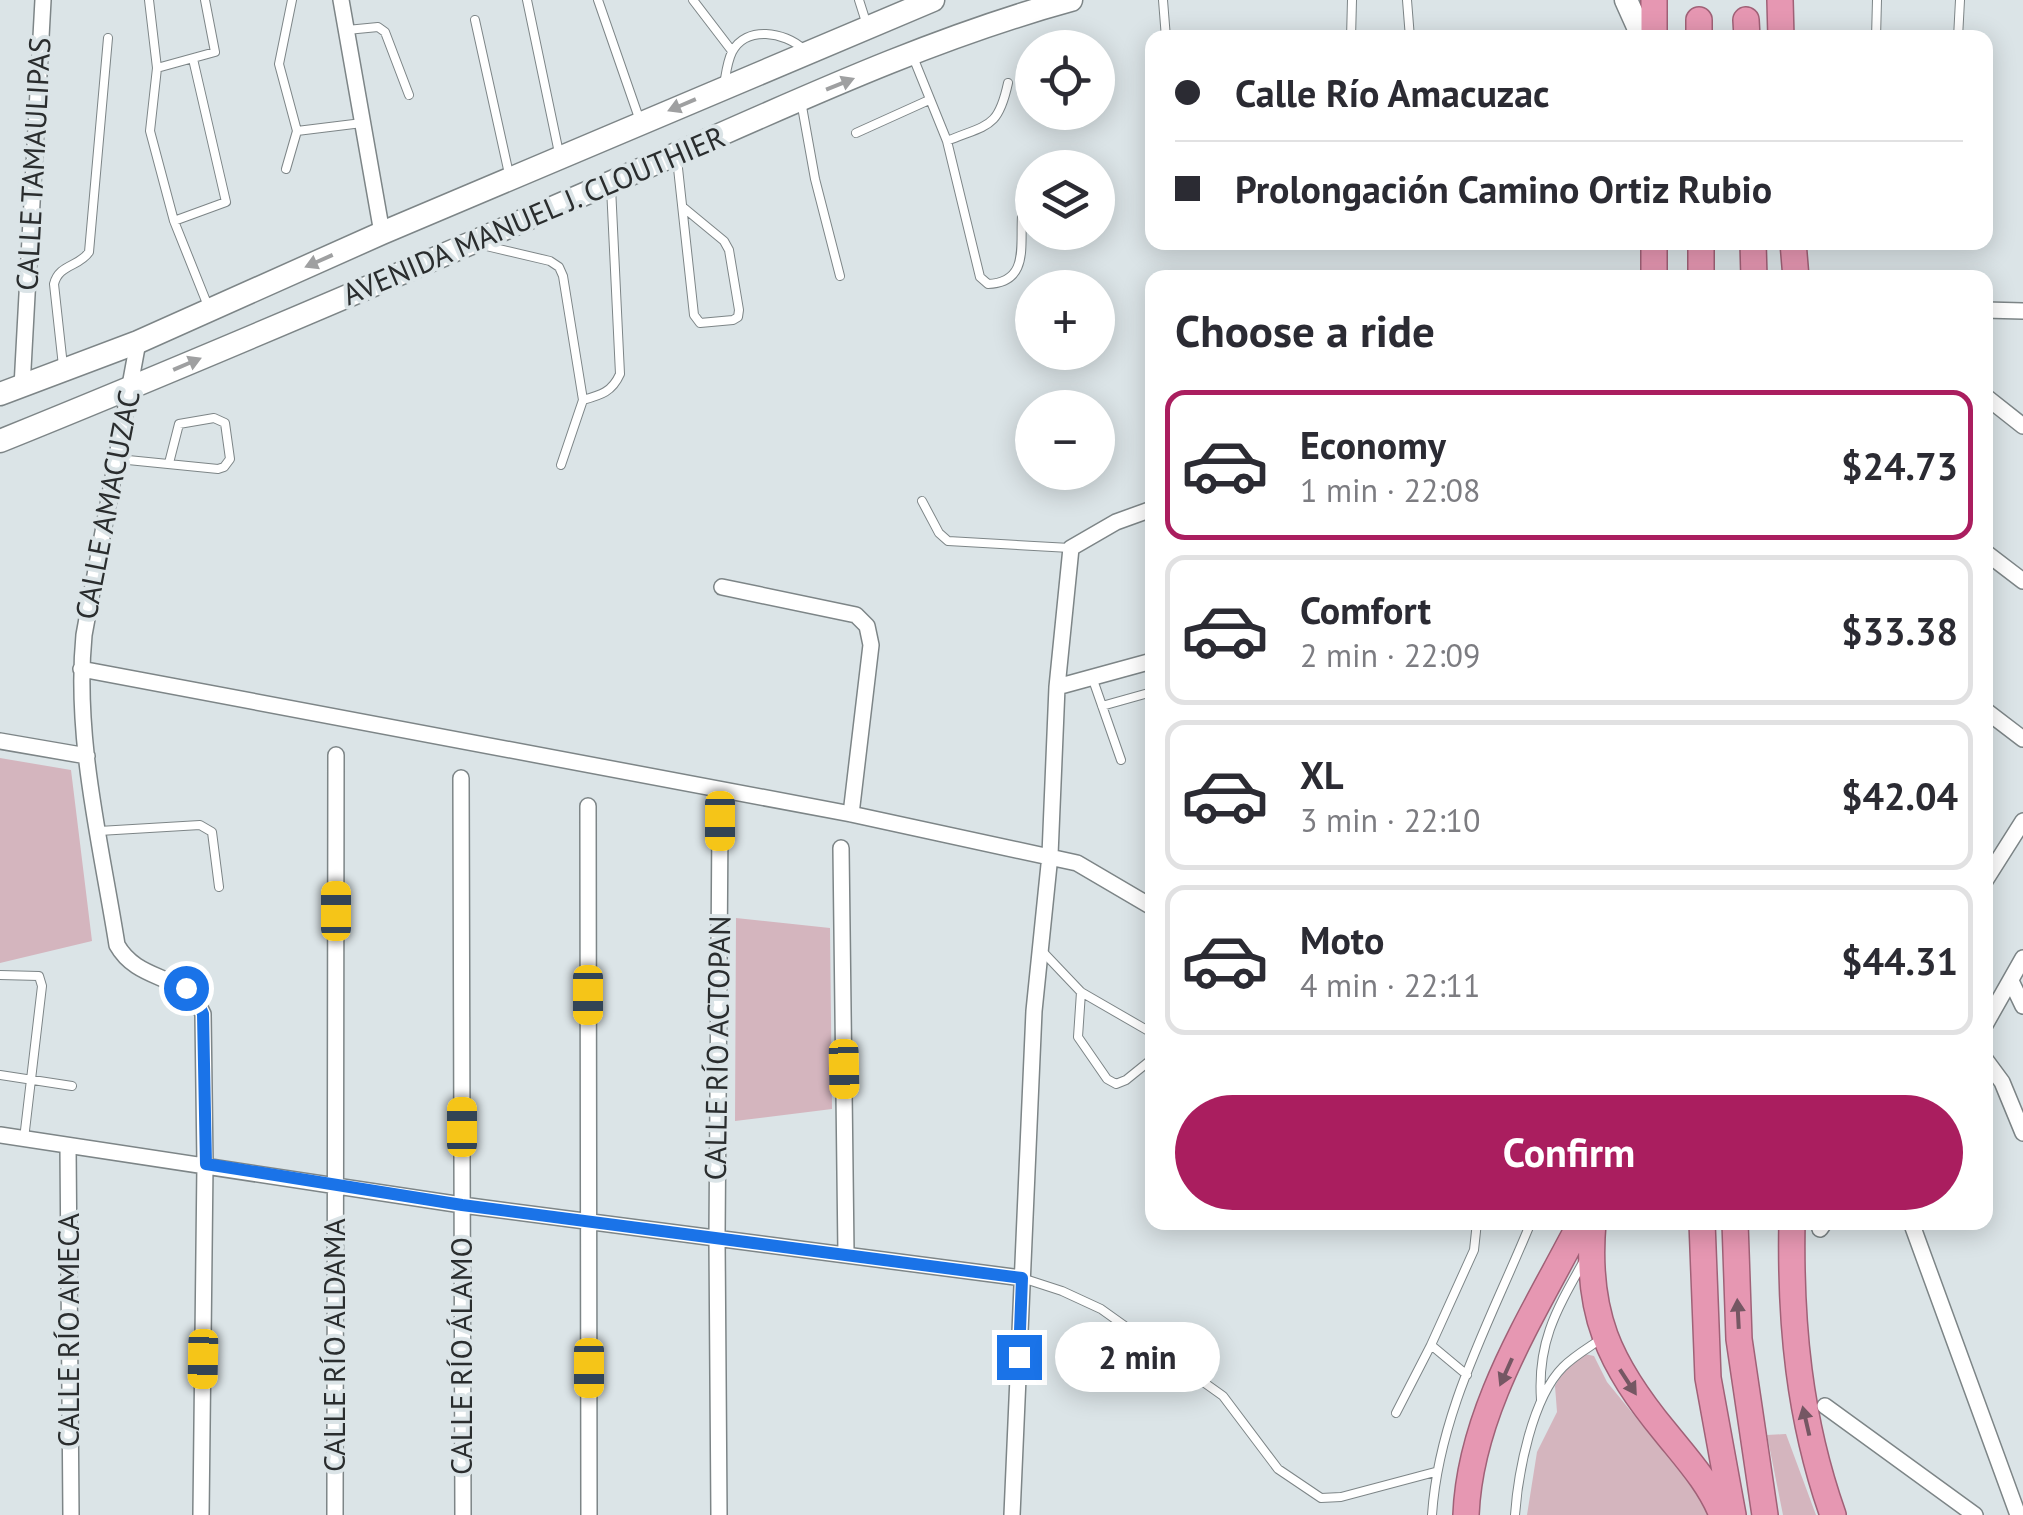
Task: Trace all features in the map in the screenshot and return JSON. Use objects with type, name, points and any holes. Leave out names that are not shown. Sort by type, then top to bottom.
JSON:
[{"type":"highway","points":[[1651,23],[1675,0]]},
{"type":"highway","points":[[1752,19],[1780,19]]},
{"type":"highway","points":[[1466,1515],[1468,1477],[1479,1435],[1508,1365],[1577,1230]]},
{"type":"highway","points":[[1702,1230],[1708,1378],[1733,1515]]},
{"type":"highway","points":[[1735,1230],[1739,1338],[1764,1515]]},
{"type":"highway","points":[[1792,1230],[1798,1377],[1820,1478],[1833,1515]]},
{"type":"highway","points":[[1592,1236],[1592,1281],[1604,1337],[1623,1378],[1707,1486],[1722,1515]]},
{"type":"main road","name":"AVENIDA MANUEL J. CLOUTHIER","points":[[11,391],[138,342],[382,233],[933,0]]},
{"type":"main road","name":"AVENIDA MANUEL J. CLOUTHIER","points":[[0,441],[912,54],[1016,15],[1071,0]]},
{"type":"main road","points":[[1626,0],[1651,23]]},
{"type":"street","name":"CALLE TAMAULIPAS","points":[[11,391],[43,0]]},
{"type":"street","points":[[341,0],[382,233]]},
{"type":"street","points":[[1993,310],[2023,311]]},
{"type":"street","name":"CALLE AMACUZAC","points":[[138,342],[80,670],[87,756],[117,945],[139,970],[186,988],[197,999],[203,1014],[206,1164],[201,1515]]},
{"type":"street","points":[[1993,402],[2023,426]]},
{"type":"street","points":[[1012,1515],[1038,948],[1050,854],[1056,687],[1071,548],[1116,522],[1145,512]]},
{"type":"street","points":[[1993,558],[2023,582]]},
{"type":"street","points":[[722,587],[856,615],[868,626],[871,645],[851,814]]},
{"type":"street","points":[[1056,687],[1145,663]]},
{"type":"street","points":[[80,670],[1050,854],[1076,862],[1145,904]]},
{"type":"street","points":[[1993,716],[2023,739]]},
{"type":"street","points":[[0,740],[87,756]]},
{"type":"street","name":"CALLE RÍO ALDAMA","points":[[336,754],[336,1515]]},
{"type":"street","name":"CALLE RÍO ÁLAMO","points":[[462,778],[463,1515]]},
{"type":"street","points":[[588,806],[589,1515]]},
{"type":"street","name":"CALLE RÍO ACTOPAN","points":[[719,1515],[720,821]]},
{"type":"street","points":[[1993,862],[2023,822]]},
{"type":"street","points":[[840,848],[846,1253]]},
{"type":"street","points":[[1993,1011],[2023,958]]},
{"type":"street","points":[[2011,981],[2023,1006]]},
{"type":"street","points":[[1993,1070],[2023,1132]]},
{"type":"street","points":[[2002,1082],[2023,1097]]},
{"type":"street","points":[[0,1135],[462,1205],[1022,1278]]},
{"type":"street","name":"CALLE RÍO AMECA","points":[[68,1146],[70,1515]]},
{"type":"street","points":[[1914,1230],[2018,1515]]},
{"type":"street","points":[[1826,1406],[1975,1515]]},
{"type":"lane","points":[[149,0],[157,68],[150,132],[174,220],[210,310]]},
{"type":"lane","points":[[157,68],[215,52],[205,0]]},
{"type":"lane","points":[[286,169],[297,131],[279,64],[292,0]]},
{"type":"lane","points":[[527,0],[560,157]]},
{"type":"lane","points":[[598,0],[640,123]]},
{"type":"lane","points":[[694,0],[732,51]]},
{"type":"lane","points":[[859,0],[868,27]]},
{"type":"lane","points":[[1163,0],[1165,30]]},
{"type":"lane","points":[[1351,30],[1352,0]]},
{"type":"lane","points":[[1407,0],[1409,30]]},
{"type":"lane","points":[[1876,30],[1877,0]]},
{"type":"lane","points":[[1958,30],[1960,0]]},
{"type":"lane","points":[[475,20],[510,178]]},
{"type":"lane","points":[[347,30],[378,28],[385,32],[409,95]]},
{"type":"lane","points":[[724,87],[737,44],[780,34],[792,38],[806,52]]},
{"type":"lane","points":[[64,371],[54,284],[56,275],[83,261],[88,252],[108,38]]},
{"type":"lane","points":[[912,54],[947,142],[980,277],[988,284],[1000,284],[1013,277],[1018,270],[1019,250]]},
{"type":"lane","points":[[174,220],[226,202],[194,59]]},
{"type":"lane","points":[[947,142],[995,121],[1008,82]]},
{"type":"lane","points":[[801,100],[815,180],[840,276]]},
{"type":"lane","points":[[856,133],[928,100]]},
{"type":"lane","points":[[297,131],[363,123]]},
{"type":"lane","points":[[677,154],[696,321],[733,320],[740,310],[729,250],[684,208]]},
{"type":"lane","points":[[583,400],[604,394],[620,374],[611,183]]},
{"type":"lane","points":[[473,243],[536,256],[559,267],[583,400],[562,465]]},
{"type":"lane","points":[[118,458],[169,464],[224,468],[230,458],[224,423],[214,418],[179,424],[169,464]]},
{"type":"lane","points":[[922,501],[948,540],[1071,548]]},
{"type":"lane","points":[[1092,677],[1121,760]]},
{"type":"lane","points":[[1102,706],[1145,694]]},
{"type":"lane","points":[[98,832],[200,825],[212,832],[216,842],[219,886]]},
{"type":"lane","points":[[1038,948],[1081,992],[1145,1029]]},
{"type":"lane","points":[[0,974],[32,973],[39,976],[42,986],[24,1139]]},
{"type":"lane","points":[[1081,992],[1078,1037],[1107,1080],[1116,1084],[1126,1080],[1145,1064]]},
{"type":"lane","points":[[0,1074],[72,1086]]},
{"type":"lane","points":[[1396,1413],[1474,1250],[1476,1230]]},
{"type":"lane","points":[[1432,1515],[1435,1472],[1445,1429],[1528,1230]]},
{"type":"lane","points":[[1542,1404],[1539,1372],[1544,1340],[1592,1236]]},
{"type":"lane","points":[[1022,1278],[1101,1309],[1222,1396],[1278,1469],[1322,1498],[1341,1497],[1435,1472]]},
{"type":"lane","points":[[1515,1515],[1524,1449],[1542,1404],[1560,1369],[1604,1337]]},
{"type":"lane","points":[[1431,1346],[1466,1375]]},
{"type":"shaded area","points":[[0,758],[71,770],[92,941],[0,963]]},
{"type":"shaded area","points":[[736,918],[830,928],[832,1109],[735,1121]]},
{"type":"shaded area","points":[[1580,1353],[1594,1356],[1607,1382],[1712,1515],[1527,1515],[1537,1452],[1557,1412],[1555,1386]]},
{"type":"shaded area","points":[[1786,1434],[1816,1515],[1783,1515],[1767,1435]]},
{"type":"route","points":[[186,988],[197,999],[203,1014],[206,1164],[462,1205],[1022,1278],[1019,1357]]}]
